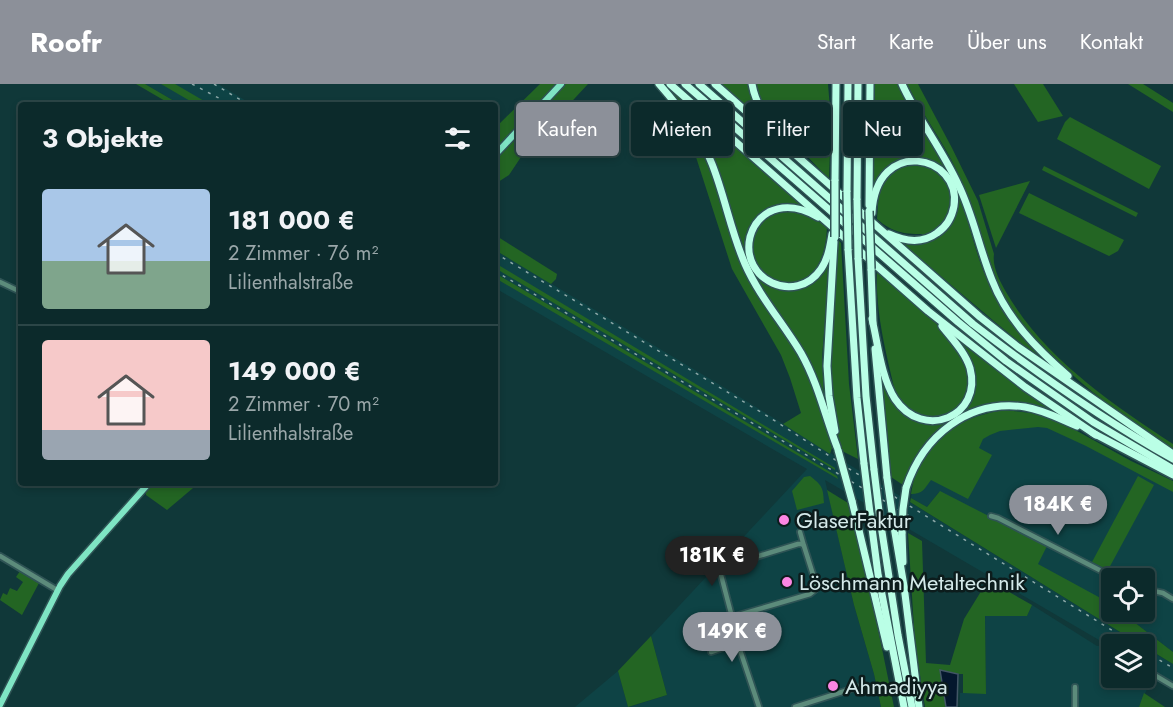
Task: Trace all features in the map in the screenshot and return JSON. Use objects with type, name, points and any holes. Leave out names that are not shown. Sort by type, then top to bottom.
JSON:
[{"type":"highway","points":[[659,84],[682,112],[705,148],[745,265],[813,376],[838,449],[888,649],[894,660]]},
{"type":"highway","points":[[670,84],[832,223],[928,311],[1025,387],[1096,435],[1173,475]]},
{"type":"highway","points":[[685,84],[958,322],[1006,361],[1093,422],[1173,469]]},
{"type":"highway","points":[[699,84],[973,324],[1097,414],[1173,459]]},
{"type":"highway","points":[[715,84],[980,317],[1018,347],[1173,454]]},
{"type":"highway","points":[[752,84],[758,105],[767,120],[804,162]]},
{"type":"highway","points":[[835,84],[833,235],[827,366],[829,396],[838,449]]},
{"type":"highway","points":[[849,84],[848,249],[857,398],[878,574],[904,707]]},
{"type":"highway","points":[[858,84],[858,258],[866,396],[880,519],[912,707]]},
{"type":"highway","points":[[870,84],[872,318],[887,478],[904,585],[919,707]]},
{"type":"highway","points":[[902,84],[960,187],[992,282],[1011,315],[1042,353],[1090,396]]},
{"type":"highway","points":[[871,212],[880,181],[892,168],[902,163],[920,161],[931,165],[941,171],[951,185],[954,202],[952,213],[943,228],[934,235],[923,240],[911,240],[894,236],[879,228]]},
{"type":"highway","points":[[832,223],[796,208],[782,208],[770,212],[758,221],[752,232],[749,244],[751,260],[760,275],[770,282],[784,286],[797,286],[811,279],[822,269],[833,235]]},
{"type":"highway","points":[[872,318],[883,370],[888,387],[895,399],[907,412],[916,417],[928,421],[940,420],[957,412],[965,403],[971,391],[972,377],[969,364],[960,349],[928,311]]},
{"type":"highway","points":[[904,585],[902,532],[906,488],[921,454],[942,430],[980,410],[1010,406],[1040,411],[1096,435]]},
{"type":"main road","points":[[498,152],[561,84]]},
{"type":"main road","points":[[0,705],[57,590],[68,574],[146,486]]},
{"type":"street","points":[[0,282],[18,291]]},
{"type":"street","points":[[991,516],[1101,571]]},
{"type":"street","points":[[732,617],[810,594],[815,590],[816,584],[800,532]]},
{"type":"street","points":[[759,707],[730,623],[732,617],[722,575],[723,570],[794,545],[804,546]]},
{"type":"street","points":[[0,556],[57,590]]},
{"type":"street","points":[[1155,591],[1173,599]]},
{"type":"street","points":[[711,652],[737,643]]},
{"type":"street","points":[[1155,675],[1173,686]]},
{"type":"street","points":[[795,707],[864,685]]},
{"type":"street","points":[[1075,687],[1075,707]]},
{"type":"shaded area","points":[[145,84],[218,84],[248,102],[176,102]]},
{"type":"shaded area","points":[[498,252],[730,391],[1123,634],[1101,634],[1101,641],[825,480],[881,707],[629,707],[667,695],[651,636],[807,469],[498,290]]},
{"type":"shaded area","points":[[1004,410],[1039,414],[1068,426],[1173,481],[1173,652],[1155,638],[1155,634],[1150,634],[1134,622],[1155,622],[1155,568],[1101,568],[1101,599],[1037,564],[1046,547],[939,492],[927,507],[911,498],[914,480],[973,417]]},
{"type":"shaded area","points":[[1032,605],[1097,646],[1101,646],[1101,688],[1148,688],[1139,707],[960,707],[960,693],[986,693],[985,615],[1027,616]]},
{"type":"shaded area","points":[[1155,653],[1173,664],[1173,684],[1155,672]]},
{"type":"shaded area","points":[[940,670],[958,674],[957,707],[946,707]]},
{"type":"shaded area","points":[[618,671],[628,707],[575,707]]},
{"type":"green space","points":[[136,84],[145,84],[176,102],[167,102]]},
{"type":"green space","points":[[161,84],[175,84],[206,102],[192,102]]},
{"type":"green space","points":[[540,84],[588,84],[571,102],[522,102]]},
{"type":"green space","points":[[665,84],[685,102],[677,102]]},
{"type":"green space","points":[[720,84],[828,84],[829,102],[745,102],[745,106]]},
{"type":"green space","points":[[875,84],[898,84],[907,102],[875,102]]},
{"type":"green space","points":[[907,84],[918,84],[952,148],[978,201],[994,254],[997,274],[1022,316],[1039,338],[1080,377],[1173,444],[1173,449],[1118,412],[1044,350],[1030,335],[1003,294],[957,171],[923,113],[923,102],[917,102]]},
{"type":"green space","points":[[1014,84],[1043,84],[1063,116],[1038,122]]},
{"type":"green space","points":[[1128,84],[1143,84],[1173,103],[1173,112]]},
{"type":"green space","points":[[516,107],[516,135],[515,132],[498,146],[498,125]]},
{"type":"green space","points":[[1070,117],[1161,166],[1149,189],[1057,139]]},
{"type":"green space","points":[[923,128],[951,175],[961,198],[983,270],[994,293],[1014,325],[1038,355],[898,240],[925,241],[922,234],[898,231],[877,219],[880,177],[875,183],[873,182],[874,156],[923,156]]},
{"type":"green space","points":[[516,139],[516,156],[522,156],[509,175],[498,182],[498,155]]},
{"type":"green space","points":[[733,144],[805,207],[786,204],[770,208],[773,214],[792,211],[809,215],[827,227],[824,251],[814,272],[815,280],[830,262],[822,357],[824,396],[809,361],[832,448],[830,454],[783,424],[801,413],[790,378],[781,355],[732,269],[696,157],[733,156]]},
{"type":"green space","points":[[807,156],[830,156],[829,179]]},
{"type":"green space","points":[[1044,166],[1138,213],[1136,217],[1042,170]]},
{"type":"green space","points":[[1030,181],[996,248],[979,195]]},
{"type":"green space","points":[[1029,193],[1124,240],[1118,251],[1109,256],[1019,213]]},
{"type":"green space","points":[[498,237],[557,274],[551,284],[498,252]]},
{"type":"green space","points":[[837,239],[841,243],[849,384],[858,459],[842,451],[833,420],[829,355]]},
{"type":"green space","points":[[498,265],[835,468],[835,470],[498,270]]},
{"type":"green space","points":[[877,271],[941,329],[960,356],[967,372],[969,358],[958,340],[1052,410],[1024,404],[964,413],[942,427],[924,445],[912,462],[903,485],[891,477],[881,378],[883,378],[891,399],[899,408],[880,323]]},
{"type":"green space","points":[[498,275],[837,476],[838,479],[498,280]]},
{"type":"green space","points":[[1004,410],[1039,414],[1068,426],[1173,481],[1173,492],[1086,446],[1047,428],[1038,427],[1000,431],[983,439],[979,448],[992,455],[968,499],[931,480],[921,492],[911,494],[920,462],[936,441],[967,420]]},
{"type":"green space","points":[[810,476],[822,488],[824,503],[797,510],[792,491],[804,477]]},
{"type":"green space","points":[[1138,476],[1154,485],[1109,568],[1092,562]]},
{"type":"green space","points":[[149,486],[195,486],[167,510],[146,495]]},
{"type":"green space","points":[[827,490],[848,503],[873,605],[894,707],[881,707]]},
{"type":"green space","points":[[940,491],[1047,546],[1038,564],[1101,598],[1101,620],[910,502],[911,498],[927,507]]},
{"type":"green space","points":[[908,533],[922,541],[926,663],[950,665],[964,619],[988,580],[1032,605],[1027,616],[985,616],[986,694],[963,693],[963,674],[940,670],[946,707],[925,707],[915,643]]},
{"type":"green space","points":[[20,571],[39,583],[22,615],[0,600],[3,593],[7,595],[10,588],[17,591],[23,582],[16,577]]},
{"type":"green space","points":[[1104,622],[1134,622],[1150,634],[1123,634]]},
{"type":"green space","points":[[651,636],[667,695],[628,707],[618,671]]},
{"type":"green space","points":[[1155,638],[1173,652],[1173,664],[1155,653]]},
{"type":"green space","points":[[1144,693],[1165,707],[1139,707]]},
{"type":"railway","points":[[192,84],[226,102]]},
{"type":"railway","points":[[214,84],[244,102]]},
{"type":"railway","points":[[498,255],[769,417],[1118,634]]},
{"type":"railway","points":[[498,273],[913,518]]},
{"type":"railway","points":[[1155,657],[1173,668]]},
{"type":"place","name":"GlaserFaktur","points":[[784,520]]},
{"type":"place","name":"Löschmann Metaltechnik","points":[[787,582]]},
{"type":"place","name":"Ahmadiyya","points":[[833,686]]}]
